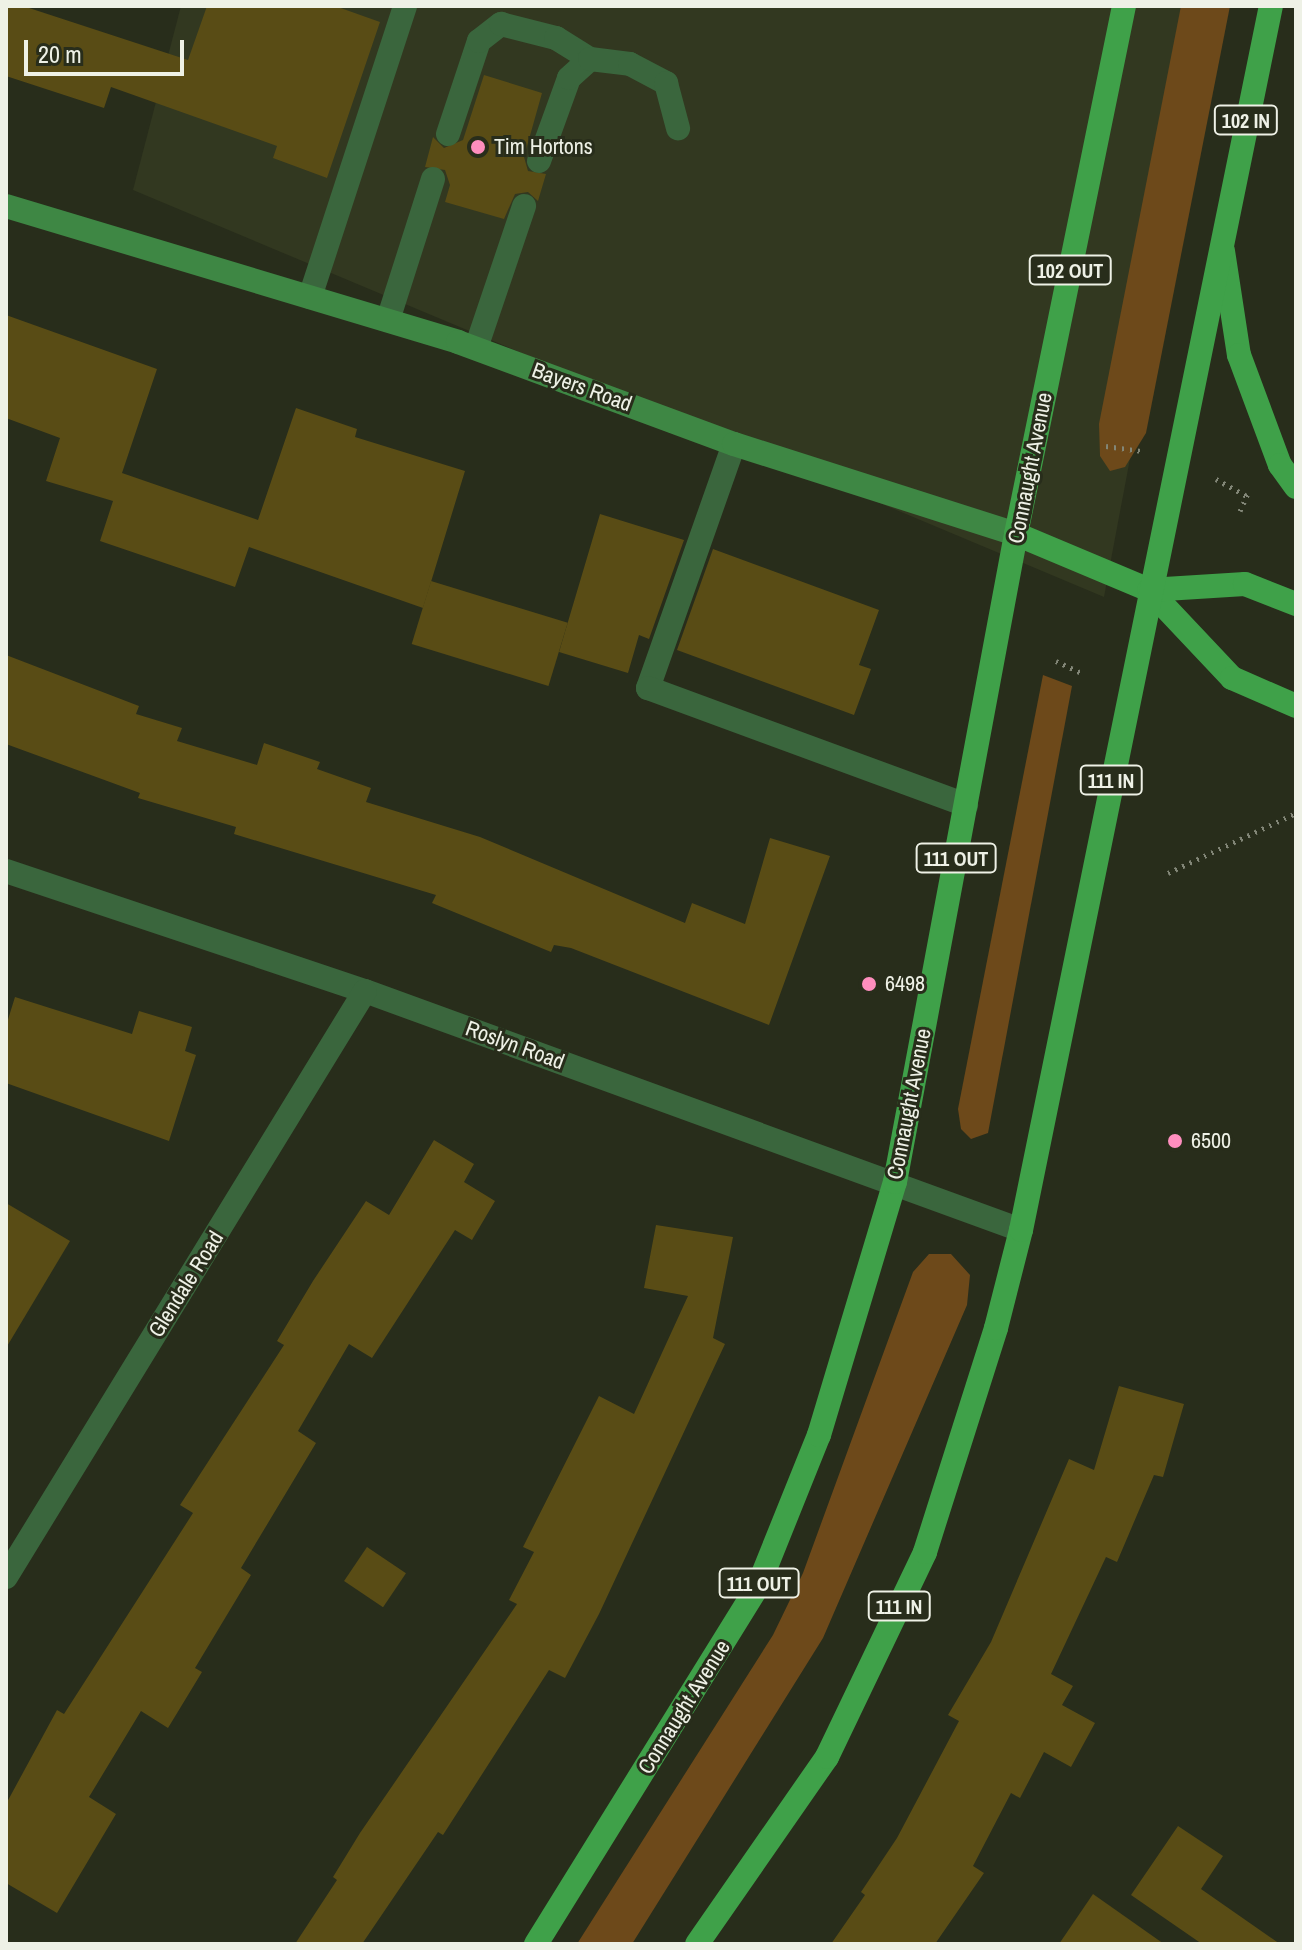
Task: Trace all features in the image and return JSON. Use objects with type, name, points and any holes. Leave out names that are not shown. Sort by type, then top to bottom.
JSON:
[{"type":"main road","name":"Connaught Avenue","points":[[536,1944],[759,1584],[819,1435],[895,1182],[1016,534],[1124,6]]},
{"type":"main road","name":"102 IN","points":[[1221,235],[1271,6]]},
{"type":"main road","name":"Bayers Road","points":[[6,206],[476,348],[734,444],[1016,534],[1149,590],[1232,678],[1296,706]]},
{"type":"main road","points":[[1221,235],[1239,355],[1280,465],[1296,487]]},
{"type":"main road","points":[[1149,590],[1221,235]]},
{"type":"main road","name":"Bayers Road","points":[[1149,590],[1245,584],[1296,604]]},
{"type":"main road","name":"111 IN","points":[[697,1944],[827,1757],[925,1552],[1021,1230],[1149,590]]},
{"type":"street","points":[[310,297],[405,6]]},
{"type":"street","points":[[448,134],[479,41],[501,24],[556,38],[590,59],[630,64],[666,83],[678,128]]},
{"type":"street","points":[[539,161],[569,78],[590,59]]},
{"type":"street","points":[[388,320],[433,179]]},
{"type":"street","points":[[476,348],[524,206]]},
{"type":"street","points":[[734,444],[648,688],[966,805]]},
{"type":"street","name":"Roslyn Road","points":[[6,871],[365,991],[1021,1230]]},
{"type":"street","name":"Glendale Road","points":[[6,1577],[365,991]]},
{"type":"path","points":[[1106,446],[1146,452]]},
{"type":"path","points":[[1240,511],[1253,482]]},
{"type":"path","points":[[1056,661],[1082,673]]},
{"type":"path","points":[[1168,873],[1296,813]]},
{"type":"shaded area","points":[[181,6],[1215,6],[1104,597],[133,190]]},
{"type":"shaded area","points":[[1181,6],[1230,6],[1146,433],[1125,467],[1110,471],[1100,456],[1099,424]]},
{"type":"shaded area","points":[[1043,675],[1072,686],[988,1133],[971,1139],[961,1129],[958,1109]]},
{"type":"shaded area","points":[[929,1254],[951,1254],[970,1275],[967,1305],[823,1638],[632,1944],[577,1944],[773,1635],[803,1573],[913,1272]]},
{"type":"building","points":[[6,6],[23,6],[188,60],[207,6],[335,6],[380,22],[327,178],[273,158],[277,146],[111,87],[104,108],[6,76]]},
{"type":"building","name":"Tim Hortons","points":[[484,75],[542,93],[524,157],[528,171],[546,174],[538,201],[528,192],[515,194],[504,219],[445,202],[450,185],[445,170],[425,167],[433,137],[444,148],[463,140]]},
{"type":"building","points":[[6,315],[157,369],[122,473],[258,520],[296,408],[357,429],[355,437],[465,471],[423,608],[249,547],[235,587],[100,541],[113,501],[46,481],[60,438],[6,418]]},
{"type":"building","points":[[600,514],[684,540],[649,639],[639,635],[628,673],[559,652]]},
{"type":"building","points":[[713,549],[879,610],[859,665],[871,669],[854,715],[677,650]]},
{"type":"building","points":[[431,581],[568,623],[548,686],[412,644]]},
{"type":"building","points":[[6,655],[139,706],[136,714],[182,728],[177,741],[257,765],[264,743],[320,762],[317,769],[371,788],[366,802],[480,837],[685,923],[692,903],[745,924],[770,838],[830,856],[769,1025],[571,948],[554,945],[551,952],[432,903],[436,895],[234,834],[236,827],[138,798],[140,793],[6,744]]},
{"type":"building","points":[[15,997],[132,1034],[139,1011],[192,1027],[185,1051],[196,1055],[169,1141],[6,1083],[6,1026]]},
{"type":"building","points":[[434,1140],[474,1164],[464,1182],[495,1201],[472,1240],[455,1230],[372,1358],[349,1344],[298,1431],[316,1443],[241,1568],[251,1575],[195,1668],[202,1672],[168,1728],[141,1711],[89,1797],[116,1814],[57,1913],[6,1883],[6,1804],[57,1710],[64,1714],[193,1513],[180,1505],[284,1345],[277,1341],[313,1281],[366,1201],[389,1215]]},
{"type":"building","points":[[6,1203],[70,1241],[6,1348]]},
{"type":"building","points":[[656,1225],[733,1237],[713,1338],[725,1344],[599,1614],[565,1678],[549,1670],[443,1835],[438,1832],[362,1944],[295,1944],[337,1880],[333,1877],[360,1833],[517,1604],[509,1600],[534,1552],[523,1547],[599,1396],[634,1414],[688,1296],[644,1288]]},
{"type":"building","points":[[1119,1386],[1184,1404],[1163,1477],[1154,1475],[1117,1562],[1106,1557],[1051,1674],[1073,1686],[1062,1705],[1095,1723],[1071,1767],[1044,1752],[1020,1798],[1011,1793],[973,1866],[984,1873],[935,1944],[831,1944],[865,1895],[861,1892],[897,1838],[959,1721],[948,1715],[991,1642],[1069,1459],[1094,1470]]},
{"type":"building","points":[[367,1547],[406,1573],[383,1607],[344,1581]]},
{"type":"building","points":[[1178,1826],[1223,1856],[1201,1889],[1280,1944],[1202,1944],[1131,1895]]},
{"type":"building","points":[[1093,1894],[1164,1944],[1059,1944]]},
{"type":"place","name":"Tim Hortons","points":[[478,147]]},
{"type":"place","name":"6498","points":[[869,984]]},
{"type":"place","name":"6500","points":[[1175,1141]]}]
